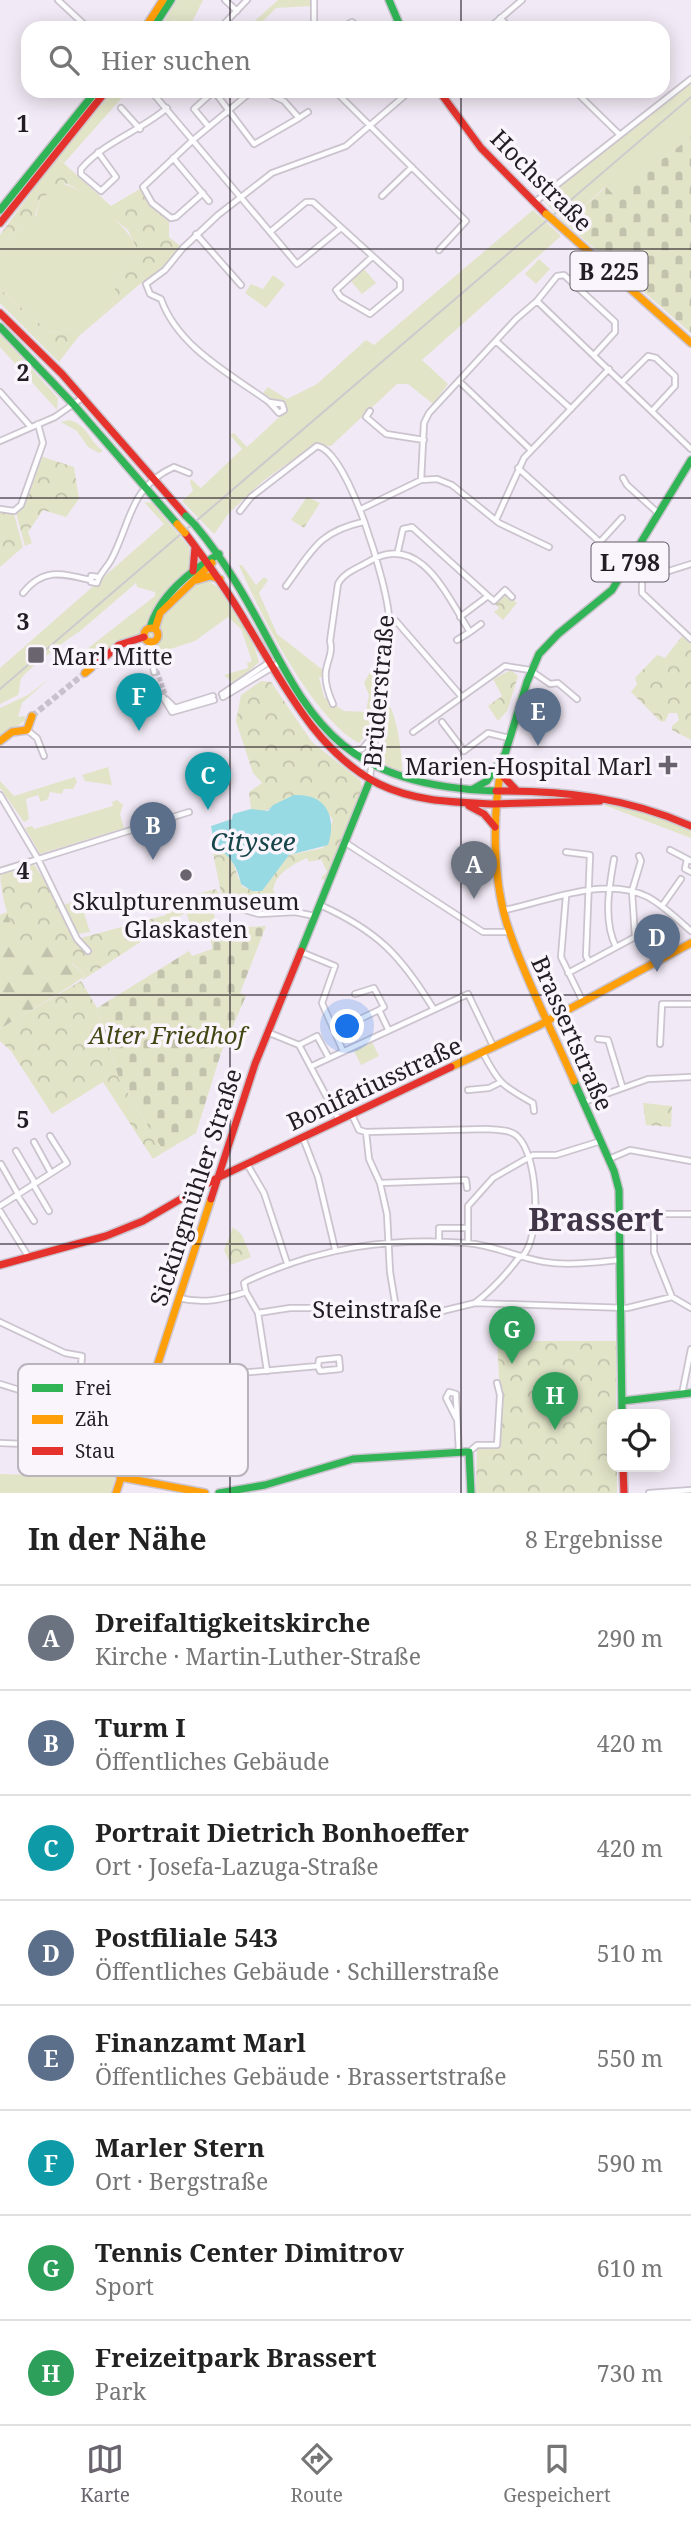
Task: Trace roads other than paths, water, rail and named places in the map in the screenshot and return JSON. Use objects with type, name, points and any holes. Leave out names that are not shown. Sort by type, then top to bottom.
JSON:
[{"type":"main road","points":[[150,21],[163,0]]},
{"type":"main road","points":[[158,21],[171,0]]},
{"type":"main road","points":[[389,0],[398,21]]},
{"type":"main road","points":[[0,210],[90,98]]},
{"type":"main road","points":[[0,223],[100,98]]},
{"type":"main road","name":"Hochstraße","points":[[444,98],[481,148],[534,203],[691,343]]},
{"type":"main road","points":[[0,313],[82,398],[219,554],[248,596],[280,659],[317,722],[351,751],[389,775],[421,785],[466,791],[562,791],[622,802],[691,826]]},
{"type":"main road","points":[[0,327],[74,405],[195,545],[223,581],[271,664],[319,738],[370,780],[421,799],[466,805],[575,800],[622,802]]},
{"type":"main road","name":"L 798","points":[[530,670],[549,640],[605,598],[690,465]]},
{"type":"main road","points":[[194,577],[197,557],[195,545]]},
{"type":"main road","points":[[149,640],[160,613],[207,560],[219,554]]},
{"type":"main road","points":[[194,577],[210,576],[223,581]]},
{"type":"main road","points":[[91,668],[119,645],[159,636],[153,629]]},
{"type":"main road","name":"Brassertstraße","points":[[530,670],[502,764],[494,804],[504,910],[509,932],[609,1159],[619,1190],[622,1409]]},
{"type":"main road","points":[[0,741],[12,732],[27,730],[32,716]]},
{"type":"main road","points":[[466,791],[486,783],[502,764]]},
{"type":"main road","points":[[500,773],[517,791]]},
{"type":"main road","name":"Sickingmühler Straße","points":[[157,1364],[267,1032],[370,780]]},
{"type":"main road","points":[[466,805],[484,814],[495,827]]},
{"type":"main road","name":"Bonifatiusstraße","points":[[0,1265],[106,1236],[143,1221],[217,1178],[494,1048],[691,943]]},
{"type":"main road","points":[[224,1159],[235,1170]]},
{"type":"main road","points":[[200,1187],[212,1197]]},
{"type":"main road","points":[[622,1401],[691,1393]]},
{"type":"main road","points":[[219,1493],[247,1489],[368,1456],[398,1453],[447,1455],[459,1451],[469,1452],[471,1493]]},
{"type":"main road","points":[[623,1472],[624,1493]]},
{"type":"main road","points":[[120,1477],[205,1493]]},
{"type":"main road","name":"Sickingmühler Straße","points":[[116,1493],[120,1477]]},
{"type":"street","points":[[58,0],[80,21]]},
{"type":"street","points":[[225,0],[237,11]]},
{"type":"street","points":[[227,21],[247,0]]},
{"type":"street","points":[[314,0],[314,21]]},
{"type":"street","points":[[497,21],[522,0]]},
{"type":"street","points":[[500,18],[503,21]]},
{"type":"street","points":[[670,95],[691,79]]},
{"type":"street","points":[[158,98],[297,264],[341,228]]},
{"type":"street","points":[[206,98],[194,109],[209,127]]},
{"type":"street","points":[[220,98],[254,144],[307,111]]},
{"type":"street","points":[[203,193],[177,217],[171,218],[144,193],[147,181],[244,98]]},
{"type":"street","points":[[278,98],[284,101],[299,118]]},
{"type":"street","points":[[342,98],[466,221],[439,250]]},
{"type":"street","points":[[269,402],[195,348],[168,318],[161,299],[152,296],[146,289],[146,284],[166,270],[197,234],[272,173],[346,146],[402,98]]},
{"type":"street","points":[[582,98],[619,134]]},
{"type":"street","points":[[534,203],[666,98]]},
{"type":"street","points":[[121,108],[141,129]]},
{"type":"street","points":[[99,152],[116,177],[101,191],[81,174],[80,169],[99,152],[114,139],[141,129],[167,108]]},
{"type":"street","points":[[173,158],[209,201]]},
{"type":"street","points":[[382,196],[412,167]]},
{"type":"street","points":[[270,232],[306,202],[313,202],[372,257],[401,285],[370,314],[341,297],[336,290],[372,257]]},
{"type":"street","points":[[197,234],[242,285]]},
{"type":"street","points":[[421,480],[424,423],[429,413],[537,301],[557,276],[562,275],[617,326],[615,332],[594,355]]},
{"type":"street","points":[[537,301],[691,449]]},
{"type":"street","points":[[497,342],[571,409]]},
{"type":"street","points":[[622,382],[648,356],[656,358],[675,376],[675,386],[652,411]]},
{"type":"street","points":[[496,520],[506,503],[518,468],[531,450],[608,369]]},
{"type":"street","points":[[459,380],[531,450]]},
{"type":"street","points":[[0,391],[30,426]]},
{"type":"street","points":[[0,441],[38,424],[82,398]]},
{"type":"street","points":[[369,411],[366,417],[386,434],[424,440]]},
{"type":"street","points":[[0,509],[15,511],[21,505],[43,443],[38,424]]},
{"type":"street","name":"Brüderstraße","points":[[240,511],[251,497],[317,446],[325,449],[346,474],[360,509],[389,621],[370,780]]},
{"type":"street","points":[[23,593],[36,579],[51,573],[69,573],[90,580],[93,575],[97,577],[110,562],[133,503],[145,486],[174,467],[189,473]]},
{"type":"street","points":[[518,468],[627,567],[642,577],[654,576],[691,564]]},
{"type":"street","points":[[623,478],[626,485],[658,513]]},
{"type":"street","points":[[360,509],[421,480],[447,482],[496,520],[549,547]]},
{"type":"street","points":[[600,542],[622,518]]},
{"type":"street","points":[[286,586],[323,536],[340,527],[363,522]]},
{"type":"street","points":[[398,551],[403,529],[409,525],[494,601],[505,590],[512,597]]},
{"type":"street","points":[[332,704],[327,689],[326,671],[332,649],[330,641],[338,584],[341,577],[374,558],[398,551],[423,562],[470,632]]},
{"type":"street","points":[[642,577],[642,593],[691,639]]},
{"type":"street","points":[[460,617],[488,596]]},
{"type":"street","points":[[389,621],[396,621],[461,696]]},
{"type":"street","points":[[457,640],[481,624]]},
{"type":"street","points":[[149,640],[156,671]]},
{"type":"street","points":[[223,696],[280,659]]},
{"type":"street","points":[[413,732],[505,666],[530,670],[550,684],[558,683],[577,699]]},
{"type":"street","points":[[165,698],[169,705],[175,708],[214,698]]},
{"type":"street","points":[[442,722],[464,751],[488,733],[509,738]]},
{"type":"street","points":[[27,730],[37,738],[44,755]]},
{"type":"street","points":[[351,751],[362,749],[376,733]]},
{"type":"street","points":[[0,795],[38,859],[77,939],[88,951]]},
{"type":"street","points":[[0,871],[189,813]]},
{"type":"street","points":[[346,844],[484,932],[509,932]]},
{"type":"street","points":[[670,850],[689,860],[685,869],[691,872]]},
{"type":"street","points":[[566,852],[590,855],[586,956],[589,962]]},
{"type":"street","points":[[568,973],[635,937],[632,891],[641,861],[639,856]]},
{"type":"street","points":[[614,859],[609,888],[610,934],[616,947]]},
{"type":"street","points":[[662,906],[681,879]]},
{"type":"street","points":[[504,910],[609,888],[632,891],[662,906],[691,931]]},
{"type":"street","points":[[566,896],[561,957],[583,1002]]},
{"type":"street","points":[[224,904],[259,914],[295,912],[316,917]]},
{"type":"street","points":[[320,905],[356,922],[390,947],[411,971],[433,1008]]},
{"type":"street","points":[[301,951],[335,966],[322,1003],[343,1051]]},
{"type":"street","points":[[355,994],[372,987],[384,1007],[360,1019]]},
{"type":"street","points":[[312,1066],[468,994],[494,1048]]},
{"type":"street","points":[[660,1044],[662,1004],[691,1004]]},
{"type":"street","points":[[379,1010],[388,1029]]},
{"type":"street","points":[[267,1032],[299,1045],[339,1121]]},
{"type":"street","points":[[299,1045],[317,1036],[329,1058]]},
{"type":"street","points":[[598,1039],[608,1040],[622,1086]]},
{"type":"street","points":[[483,1053],[499,1083],[515,1095],[531,1101],[534,1111]]},
{"type":"street","points":[[584,1102],[622,1086],[648,1079],[691,1077]]},
{"type":"street","points":[[468,1090],[489,1088],[499,1083]]},
{"type":"street","points":[[352,1115],[359,1130],[366,1132],[506,1131],[518,1137],[530,1158],[536,1208],[532,1230],[522,1256],[500,1283],[475,1303]]},
{"type":"street","points":[[366,1132],[369,1159],[380,1183],[396,1308]]},
{"type":"street","points":[[0,1206],[67,1163],[50,1136]]},
{"type":"street","points":[[303,1138],[318,1177],[335,1249]]},
{"type":"street","points":[[34,1142],[51,1173]]},
{"type":"street","points":[[468,1242],[468,1206],[494,1178],[530,1158],[569,1152],[601,1142]]},
{"type":"street","points":[[609,1159],[630,1150],[691,1161]]},
{"type":"street","points":[[16,1151],[49,1211]]},
{"type":"street","points":[[1,1164],[34,1222]]},
{"type":"street","points":[[247,1164],[264,1193],[287,1263]]},
{"type":"street","points":[[380,1183],[466,1180],[471,1200]]},
{"type":"street","points":[[0,1211],[28,1256]]},
{"type":"street","points":[[620,1214],[691,1214]]},
{"type":"street","points":[[654,1214],[654,1252],[672,1297],[691,1308]]},
{"type":"street","points":[[439,1242],[439,1228],[467,1228]]},
{"type":"street","points":[[267,1371],[258,1313],[244,1283],[287,1263],[335,1249],[388,1242],[468,1242],[550,1263],[620,1260]]},
{"type":"street","points":[[179,1298],[212,1302],[246,1292]]},
{"type":"street","name":"Steinstraße","points":[[258,1313],[290,1308],[396,1308],[434,1312],[475,1303],[621,1307],[672,1297]]},
{"type":"street","points":[[0,1322],[65,1353],[82,1356],[81,1364]]},
{"type":"street","points":[[681,1394],[691,1349]]},
{"type":"street","points":[[339,1358],[340,1369],[320,1371],[318,1366],[319,1360],[339,1358]]},
{"type":"street","points":[[248,1373],[318,1366]]},
{"type":"street","points":[[469,1452],[477,1445],[497,1445],[500,1395],[497,1382]]},
{"type":"street","points":[[0,1384],[18,1390]]},
{"type":"street","points":[[456,1418],[446,1398],[449,1392],[456,1394],[459,1451]]},
{"type":"street","points":[[0,1443],[18,1444]]},
{"type":"street","points":[[649,1493],[691,1490]]},
{"type":"water","name":"Citysee","points":[[294,795],[314,798],[327,809],[331,826],[328,845],[289,855],[262,891],[252,891],[241,884],[236,868],[229,858],[215,848],[211,826],[232,819],[233,814],[251,809],[268,811],[273,805]]},
{"type":"tunnel","points":[[157,671],[166,696]]},
{"type":"tunnel","points":[[32,716],[85,673]]},
{"type":"railway","points":[[0,689],[691,97]]},
{"type":"place","name":"Marl Mitte","points":[[36,655]]},
{"type":"place","name":"Marler Stern","points":[[139,731]]},
{"type":"place","name":"Finanzamt Marl","points":[[538,746]]},
{"type":"place","name":"Marien-Hospital Marl","points":[[668,765]]},
{"type":"place","name":"Portrait Dietrich Bonhoeffer","points":[[208,810]]},
{"type":"place","name":"Turm I","points":[[153,860]]},
{"type":"place","name":"Skulpturenmuseum Glaskasten","points":[[186,875]]},
{"type":"place","name":"Dreifaltigkeitskirche","points":[[474,899]]},
{"type":"place","name":"Postfiliale 543","points":[[657,972]]},
{"type":"place","name":"Tennis Center Dimitrov","points":[[512,1364]]},
{"type":"place","name":"Freizeitpark Brassert","points":[[555,1430]]},
{"type":"district","name":"Brassert","points":[[596,1218]]},
{"type":"park label","name":"Alter Friedhof","points":[[167,1034]]}]
